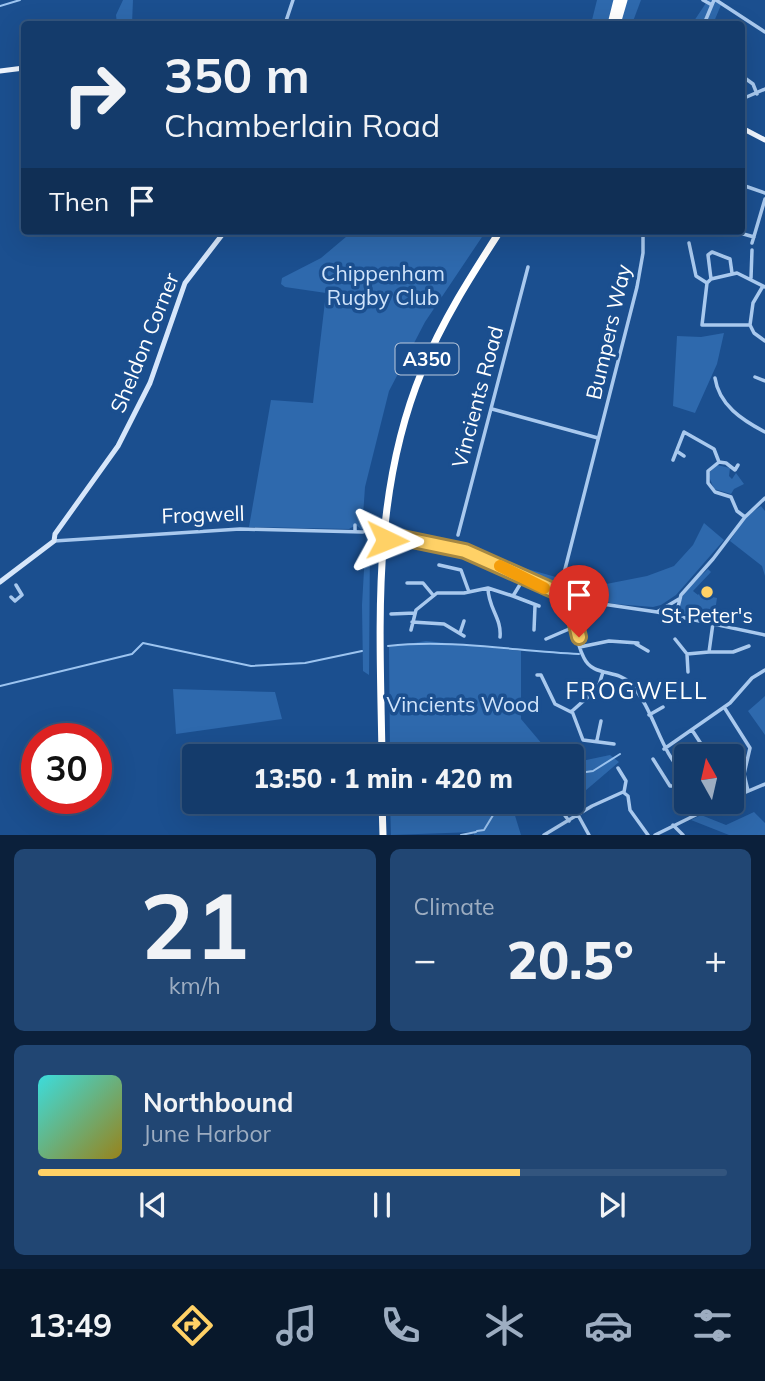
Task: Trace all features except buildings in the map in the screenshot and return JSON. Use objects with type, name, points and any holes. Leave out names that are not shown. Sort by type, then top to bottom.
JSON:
[{"type":"highway","points":[[612,21],[617,0]]},
{"type":"highway","points":[[618,21],[624,0]]},
{"type":"highway","name":"A350","points":[[382,744],[380,574],[391,474],[401,432],[427,359],[455,304],[498,235]]},
{"type":"highway","points":[[383,814],[383,835]]},
{"type":"main road","points":[[0,71],[21,68]]},
{"type":"main road","points":[[745,129],[765,139]]},
{"type":"street","points":[[286,21],[293,0]]},
{"type":"street","points":[[703,0],[742,15],[765,33]]},
{"type":"street","points":[[705,21],[714,2]]},
{"type":"street","points":[[745,78],[754,85],[757,94]]},
{"type":"street","points":[[745,98],[765,89]]},
{"type":"street","points":[[745,186],[765,193]]},
{"type":"street","points":[[752,243],[765,199]]},
{"type":"street","points":[[758,223],[765,226]]},
{"type":"street","points":[[745,234],[754,237]]},
{"type":"street","name":"Sheldon Corner","points":[[0,582],[54,541],[123,437],[150,383],[185,284],[222,235]]},
{"type":"street","name":"Bumpers Way","points":[[564,577],[637,287],[643,235]]},
{"type":"street","points":[[689,243],[696,276],[709,281],[732,273],[751,278],[764,287],[753,303],[750,325],[754,333],[765,341]]},
{"type":"street","points":[[751,278],[752,250]]},
{"type":"street","points":[[732,273],[729,259],[710,253],[709,281],[701,325],[750,325]]},
{"type":"street","name":"Vincients Road","points":[[458,535],[528,267]]},
{"type":"street","points":[[755,377],[765,381]]},
{"type":"street","points":[[715,378],[718,392],[732,410],[765,432]]},
{"type":"street","points":[[492,409],[599,438]]},
{"type":"street","points":[[684,456],[678,452],[676,446],[685,430],[714,449],[719,462],[735,470]]},
{"type":"street","points":[[673,460],[678,452]]},
{"type":"street","points":[[719,462],[709,470],[708,483],[715,492],[730,496],[745,517]]},
{"type":"street","points":[[732,475],[738,465]]},
{"type":"street","points":[[657,612],[679,599],[745,517],[765,498]]},
{"type":"street","points":[[355,525],[355,532]]},
{"type":"street","points":[[389,527],[388,538],[465,551],[575,600],[676,615],[765,635]]},
{"type":"street","name":"Frogwell","points":[[54,541],[240,529],[363,532]]},
{"type":"street","points":[[444,571],[442,565],[461,570],[469,592]]},
{"type":"street","points":[[410,577],[409,583],[424,584],[432,595]]},
{"type":"street","points":[[513,596],[524,578]]},
{"type":"street","points":[[11,597],[15,601],[22,595],[16,585]]},
{"type":"street","points":[[488,588],[488,603],[499,619],[500,637]]},
{"type":"street","points":[[411,631],[415,613],[432,595],[488,588],[537,606],[533,627]]},
{"type":"street","points":[[676,615],[679,599]]},
{"type":"street","points":[[575,600],[580,648],[588,665],[628,681],[649,715],[664,749],[674,762]]},
{"type":"street","points":[[391,614],[415,613]]},
{"type":"street","points":[[412,622],[444,624],[462,635],[464,621]]},
{"type":"street","points":[[709,652],[713,623]]},
{"type":"street","points":[[546,639],[576,625]]},
{"type":"street","points":[[580,648],[613,640],[636,643],[648,651]]},
{"type":"street","points":[[679,641],[687,653],[688,672]]},
{"type":"street","points":[[687,653],[733,652],[749,646]]},
{"type":"street","points":[[664,749],[724,707],[765,670]]},
{"type":"street","points":[[572,711],[598,690],[603,672]]},
{"type":"street","points":[[540,674],[547,683],[552,701],[559,708],[572,711]]},
{"type":"street","points":[[724,707],[750,748],[744,774],[748,791]]},
{"type":"street","points":[[649,715],[660,708]]},
{"type":"street","points":[[572,711],[581,738],[612,742]]},
{"type":"street","points":[[597,740],[601,724]]},
{"type":"street","points":[[692,730],[701,744]]},
{"type":"street","points":[[655,760],[670,786],[674,786]]},
{"type":"street","points":[[618,768],[626,781],[624,792]]},
{"type":"street","points":[[744,793],[765,784]]},
{"type":"street","points":[[544,835],[624,792]]},
{"type":"street","points":[[624,792],[629,798],[631,811],[648,835]]},
{"type":"street","points":[[564,814],[569,821]]},
{"type":"street","points":[[655,835],[695,814]]},
{"type":"street","points":[[578,815],[589,835]]},
{"type":"street","points":[[673,825],[683,833]]},
{"type":"green space","points":[[123,0],[133,0],[132,21],[117,21],[116,15]]},
{"type":"green space","points":[[597,0],[614,0],[609,21],[592,21]]},
{"type":"green space","points":[[626,0],[641,0],[633,21],[621,21]]},
{"type":"green space","points":[[708,0],[719,0],[721,5],[714,21],[694,21]]},
{"type":"green space","name":"Chippenham Rugby Club","points":[[348,235],[483,235],[425,322],[389,391],[365,487],[362,530],[356,525],[349,529],[249,527],[271,400],[313,403],[326,293],[285,287],[281,284],[282,278],[321,258]]},
{"type":"green space","points":[[724,333],[717,364],[695,413],[673,406],[677,336],[701,337]]},
{"type":"green space","points":[[717,465],[730,468],[729,476],[732,479],[736,473],[744,484],[734,489],[731,494],[714,489],[708,474]]},
{"type":"green space","points":[[761,506],[765,511],[765,576],[762,566],[730,541],[745,517]]},
{"type":"green space","points":[[704,523],[724,540],[676,595],[653,607],[615,604],[561,592],[506,563],[591,587],[647,576],[674,566],[693,545]]},
{"type":"green space","points":[[366,535],[370,537],[369,675],[363,671],[362,605]]},
{"type":"green space","points":[[708,569],[711,572],[693,591],[698,595],[706,585],[708,596],[717,598],[715,611],[718,616],[681,614],[684,595]]},
{"type":"green space","name":"Vincients Wood","points":[[426,641],[521,651],[521,719],[542,744],[390,744],[389,647]]},
{"type":"green space","points":[[173,689],[275,692],[282,719],[176,734]]},
{"type":"green space","points":[[765,696],[765,735],[748,711]]},
{"type":"green space","name":"Vincients Wood","points":[[610,755],[619,762],[585,791],[584,760]]},
{"type":"green space","points":[[754,812],[765,823],[765,835],[729,835],[691,820],[701,815],[726,825]]},
{"type":"green space","points":[[390,814],[514,814],[521,835],[474,835],[474,832],[391,835]]},
{"type":"waterway","points":[[0,6],[20,0]]},
{"type":"waterway","points":[[0,686],[132,654],[143,643],[251,666],[305,663],[362,651]]},
{"type":"waterway","points":[[388,646],[459,645],[579,654]]},
{"type":"waterway","points":[[584,772],[593,771],[620,754]]},
{"type":"waterway","points":[[477,831],[484,830],[494,814]]},
{"type":"waterway","points":[[461,835],[476,832]]},
{"type":"slow traffic","points":[[500,566],[544,588]]},
{"type":"place","name":"St Peter's","points":[[707,592]]},
{"type":"district","name":"FROGWELL","points":[[637,691]]},
{"type":"route","points":[[387,540],[388,535],[465,551],[489,560],[551,592],[575,600],[575,620],[579,637]]}]
